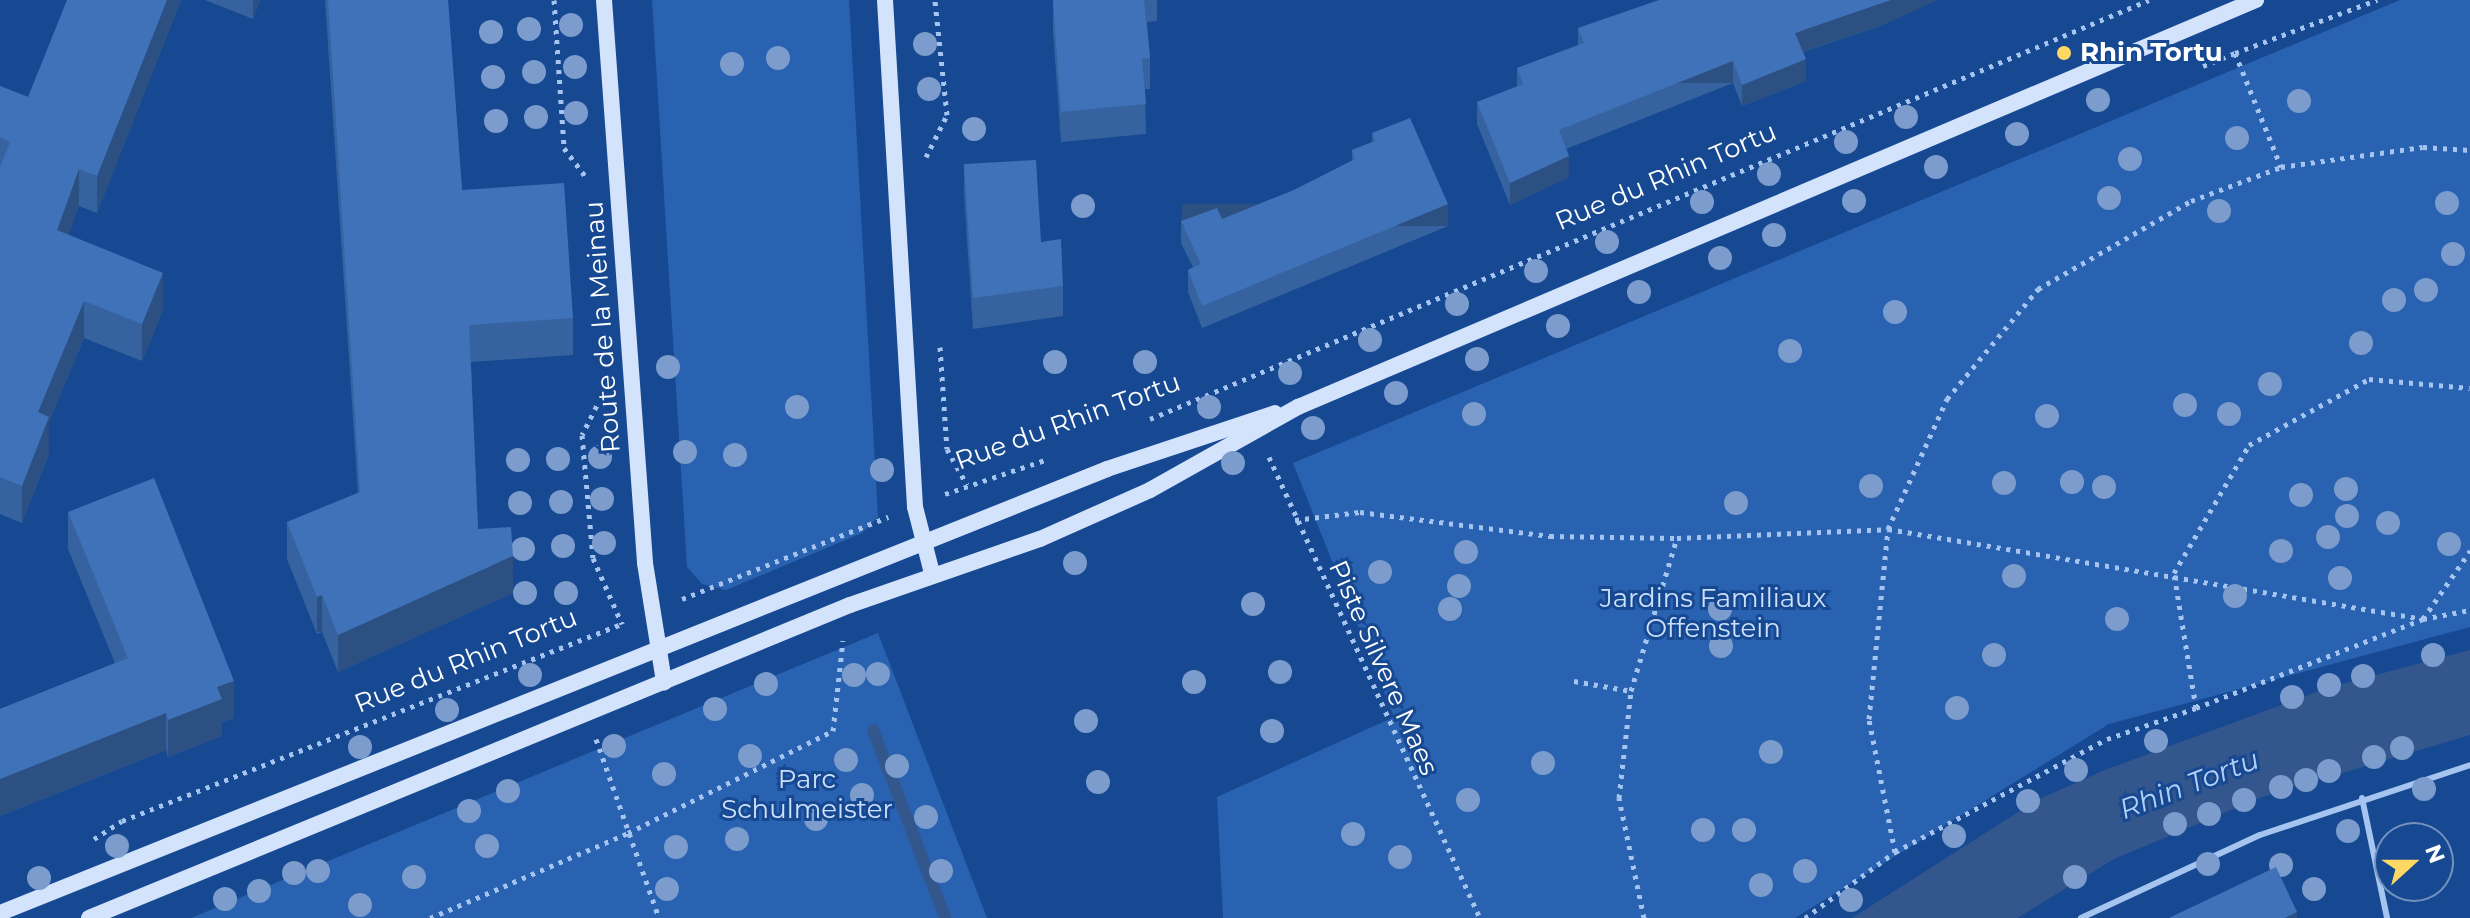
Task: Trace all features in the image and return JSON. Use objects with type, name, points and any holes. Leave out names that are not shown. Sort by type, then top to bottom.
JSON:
[{"type":"street","name":"Route de la Meinau","points":[[604,0],[652,611],[664,682]]},
{"type":"street","points":[[885,0],[915,507],[932,573]]},
{"type":"street","points":[[0,913],[923,547],[1107,469],[1298,407],[2256,0]]},
{"type":"street","points":[[89,918],[850,605],[1123,503],[1298,407]]},
{"type":"lane","points":[[2081,918],[2246,841],[2362,798],[2470,765]]},
{"type":"lane","points":[[2362,798],[2387,918]]},
{"type":"path","name":"Route de la Meinau","points":[[554,0],[564,148],[586,177],[587,193]]},
{"type":"path","points":[[927,173],[926,157],[947,115],[935,0]]},
{"type":"path","name":"Rue du Rhin Tortu","points":[[1138,424],[2149,0]]},
{"type":"path","points":[[2235,53],[2377,0]]},
{"type":"path","points":[[2243,74],[2281,167]]},
{"type":"path","points":[[1895,852],[1869,719],[1888,529],[1947,399],[2038,289],[2191,201],[2281,167],[2423,147],[2470,150]]},
{"type":"path","points":[[939,342],[947,449],[967,485]]},
{"type":"path","points":[[2196,708],[2174,573],[2249,445],[2369,379],[2470,388]]},
{"type":"path","name":"Route de la Meinau","points":[[600,382],[601,398],[582,435],[593,558],[622,624]]},
{"type":"path","name":"Piste Silvere Maes","points":[[1258,430],[1295,520],[1480,918]]},
{"type":"path","name":"Rue du Rhin Tortu","points":[[84,843],[1031,459],[1050,460]]},
{"type":"path","points":[[1295,520],[1360,512],[1550,536],[1677,538],[1888,529],[2174,573],[2423,619]]},
{"type":"path","points":[[1644,918],[1619,798],[1631,691],[1677,538]]},
{"type":"path","points":[[2423,619],[2470,551]]},
{"type":"path","points":[[430,918],[628,833],[833,731],[850,605]]},
{"type":"path","points":[[1805,918],[1895,852],[2107,739],[2196,708],[2423,619],[2470,610]]},
{"type":"path","points":[[1574,681],[1631,691]]},
{"type":"path","points":[[592,711],[597,748],[659,918]]},
{"type":"green space","points":[[652,0],[849,0],[878,517],[862,533],[726,590],[702,584],[687,567]]},
{"type":"green space","name":"Jardins Familiaux Offenstein","points":[[2400,0],[2470,0],[2470,627],[2109,724],[1795,918],[1223,918],[1217,797],[1394,717],[1293,463]]},
{"type":"green space","name":"Parc Schulmeister","points":[[878,633],[987,918],[191,918]]},
{"type":"water","points":[[2470,650],[2470,735],[2262,797],[2114,859],[2017,918],[1852,918],[2037,800],[2105,770],[2327,688]]},
{"type":"building","points":[[67,0],[167,0],[97,176],[79,169],[57,230],[163,273],[142,324],[84,301],[38,412],[49,417],[22,486],[0,477],[0,167],[10,142],[0,137],[0,86],[28,97]]},
{"type":"building","points":[[328,0],[448,0],[462,190],[564,183],[573,318],[469,325],[478,529],[511,527],[513,556],[338,635],[322,595],[317,597],[287,522],[360,492]]},
{"type":"building","points":[[1053,0],[1144,0],[1150,58],[1142,59],[1146,104],[1061,112]]},
{"type":"building","points":[[1659,0],[1891,0],[1795,33],[1806,59],[1742,85],[1733,61],[1559,130],[1569,156],[1510,183],[1477,102],[1523,84],[1517,68],[1584,43],[1578,28]]},
{"type":"building","points":[[1410,118],[1448,204],[1202,306],[1188,270],[1201,264],[1181,221],[1217,208],[1222,219],[1294,190],[1355,159],[1352,150],[1375,141],[1372,133]]},
{"type":"building","points":[[1036,160],[1041,242],[1061,239],[1063,286],[973,298],[964,164]]},
{"type":"building","points":[[154,478],[234,681],[217,687],[222,699],[168,720],[166,713],[0,779],[0,709],[128,658],[68,512]]},
{"type":"building","points":[[2276,867],[2297,912],[2285,918],[2169,918]]},
{"type":"waterway","points":[[873,730],[945,918]]},
{"type":"place","name":"Rhin Tortu","points":[[2064,53]]}]
